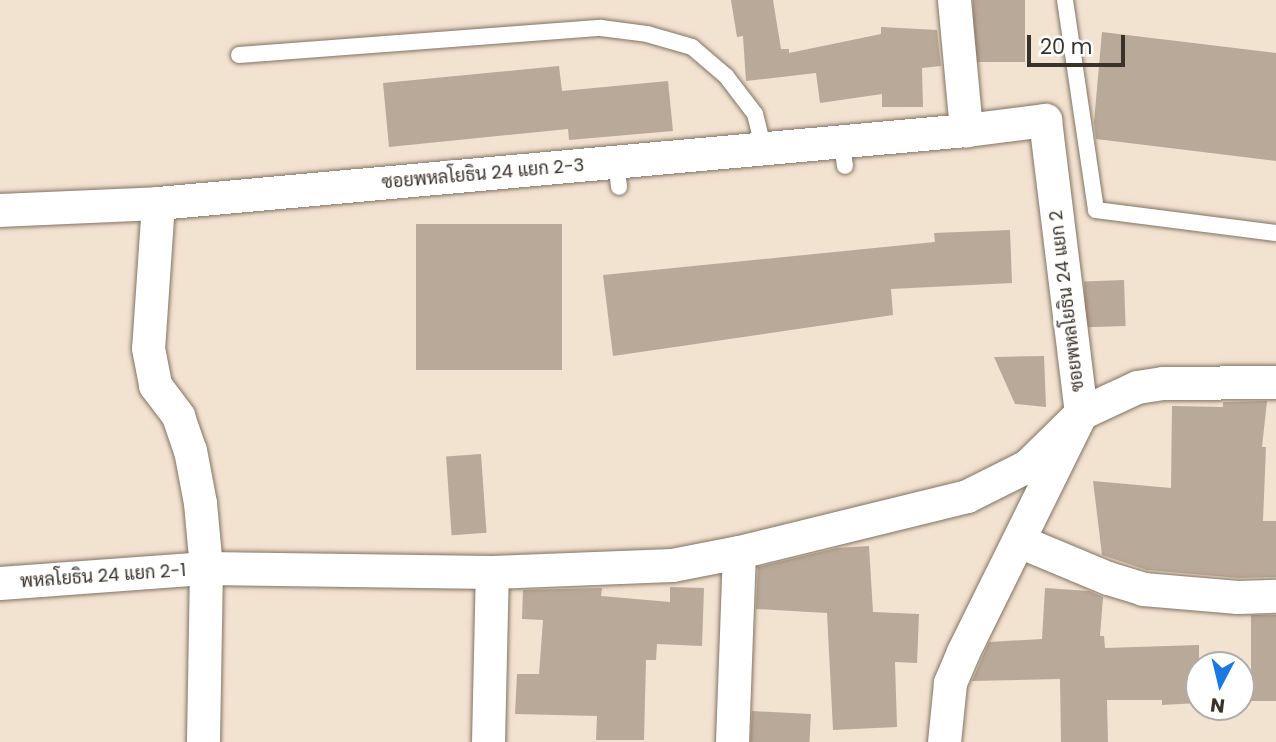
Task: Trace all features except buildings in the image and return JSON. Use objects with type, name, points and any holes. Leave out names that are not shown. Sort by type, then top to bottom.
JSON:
[{"type":"street","points":[[954,0],[966,130]]},
{"type":"street","name":"ซอยพหลโยธิน 24 แยก 2","points":[[944,742],[950,683],[1081,413],[1045,120],[966,130]]},
{"type":"street","name":"ซอยพหลโยธิน 24 แยก 2-3","points":[[0,210],[158,203],[618,174],[764,149],[843,154],[966,130]]},
{"type":"street","points":[[158,203],[148,348],[155,385],[178,416],[190,450],[200,503],[206,568],[203,742]]},
{"type":"street","points":[[1081,413],[1137,387],[1163,383],[1276,382]]},
{"type":"street","name":"พหลโยธิน 24 แยก 2-1","points":[[0,583],[206,568],[492,572],[660,566],[739,552],[967,496],[1027,467],[1081,413]]},
{"type":"street","points":[[1018,541],[1108,578],[1143,589],[1238,597],[1276,596]]},
{"type":"street","points":[[732,742],[739,552]]},
{"type":"street","points":[[488,742],[492,572]]},
{"type":"lane","points":[[1065,0],[1096,210],[1276,233]]},
{"type":"lane","points":[[239,55],[601,28],[647,34],[692,47],[726,76],[755,114],[764,149]]}]
